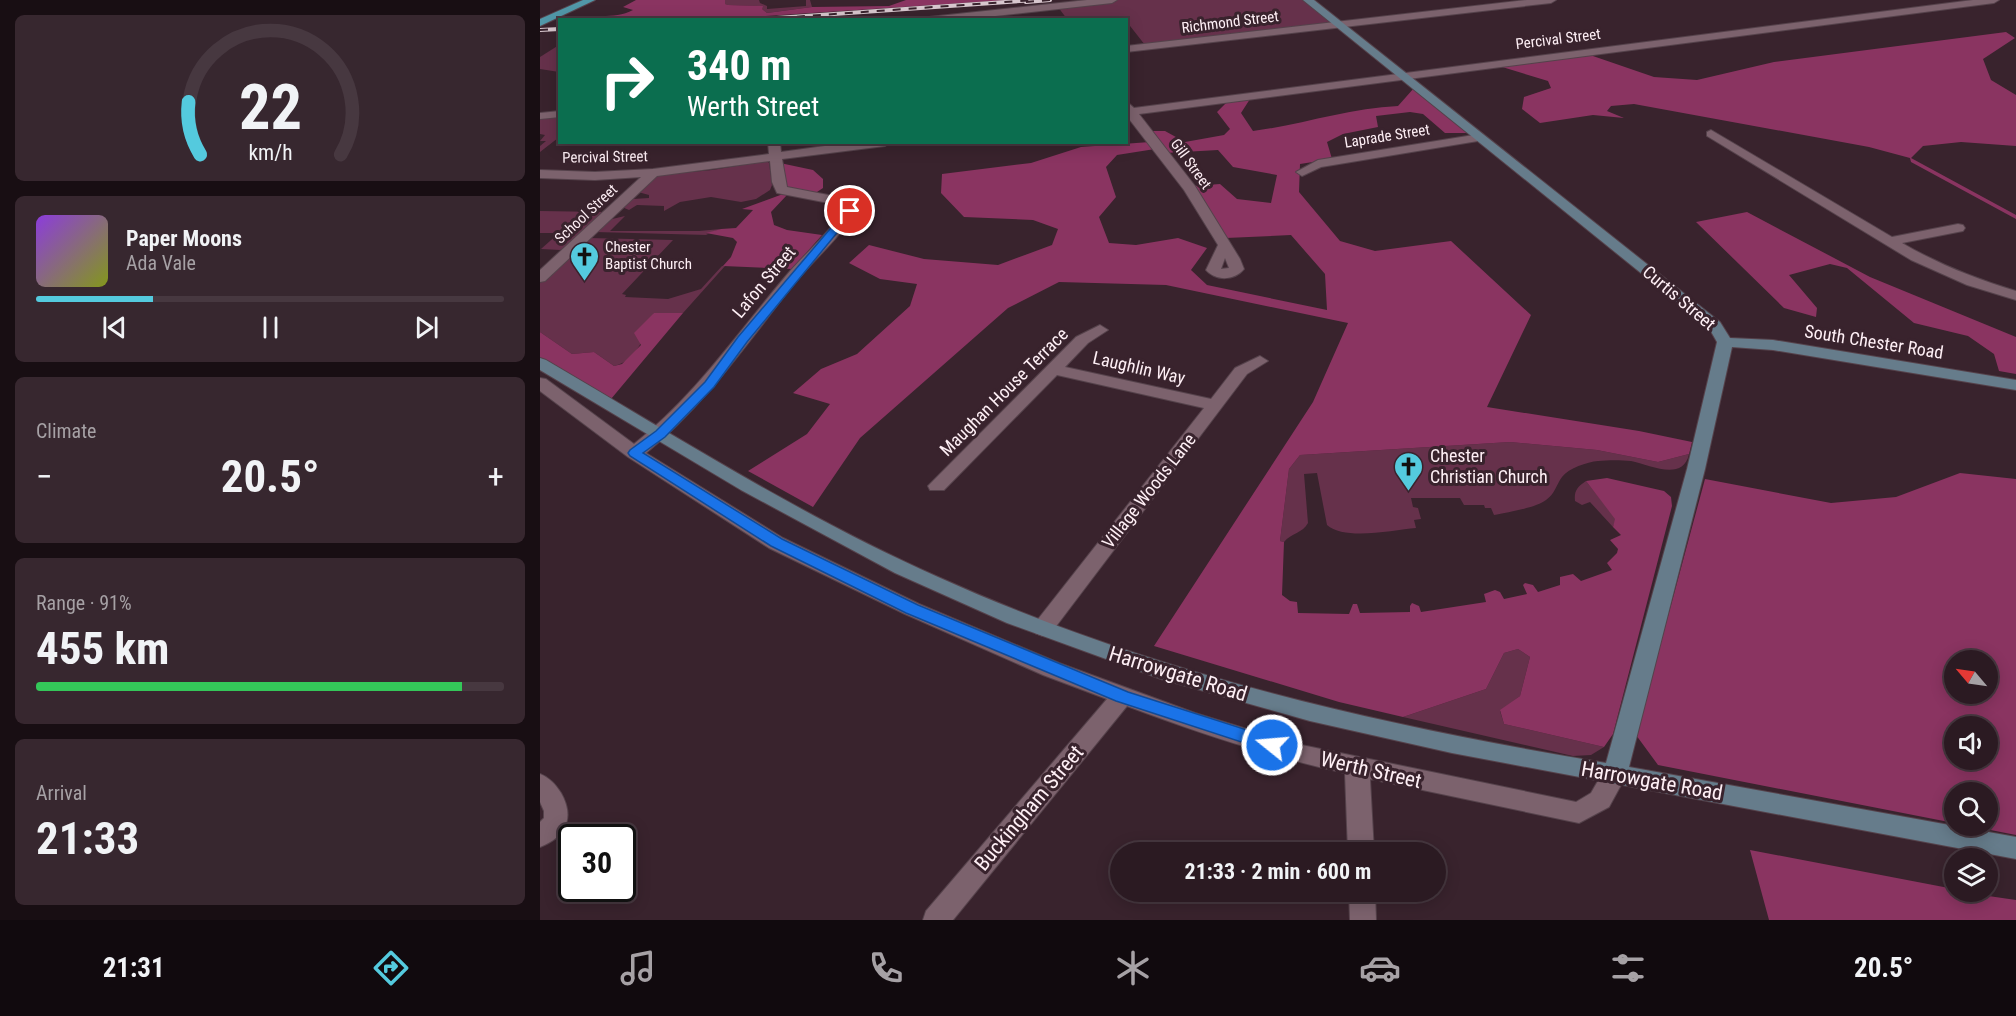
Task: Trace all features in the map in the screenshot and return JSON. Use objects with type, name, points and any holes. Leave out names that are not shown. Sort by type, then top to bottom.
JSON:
[{"type":"main road","points":[[541,22],[590,0]]},
{"type":"street","points":[[955,18],[1060,10],[1112,0]]},
{"type":"street","name":"Curtis Street","points":[[1308,0],[1715,325],[1725,342],[1693,478],[1615,774]]},
{"type":"street","name":"Richmond Street","points":[[1128,49],[1551,0]]},
{"type":"street","name":"Percival Street","points":[[1128,109],[1994,0]]},
{"type":"street","points":[[1900,3],[1917,10]]},
{"type":"street","name":"Gill Street","points":[[1128,109],[1190,189],[1224,246]]},
{"type":"street","points":[[540,116],[558,114]]},
{"type":"street","points":[[1711,134],[1943,271],[2016,296]]},
{"type":"street","name":"Laprade Street","points":[[1302,172],[1318,164],[1480,138]]},
{"type":"street","name":"Percival Street","points":[[540,174],[595,176],[653,173],[775,150],[858,144]]},
{"type":"street","name":"Lafon Street","points":[[661,434],[710,384],[742,339],[850,211],[844,202],[782,190],[778,182],[775,150]]},
{"type":"street","name":"School Street","points":[[540,278],[653,173]]},
{"type":"street","points":[[1890,241],[1958,228]]},
{"type":"street","name":"Maughan House Terrace","points":[[937,486],[1082,340],[1100,330]]},
{"type":"street","name":"South Chester Road","points":[[1725,342],[1773,345],[2016,385]]},
{"type":"street","name":"Village Woods Lane","points":[[1043,628],[1241,371],[1260,361]]},
{"type":"street","name":"Harrowgate Road","points":[[540,363],[798,515],[876,556],[1043,628],[1192,680],[1288,708],[1447,744],[2016,848]]},
{"type":"street","name":"Laughlin Way","points":[[1054,369],[1215,405]]},
{"type":"street","name":"Werth Street","points":[[540,383],[634,453],[776,543],[943,622],[1122,697],[1292,752],[1579,813],[1600,800],[1615,774]]},
{"type":"street","points":[[634,453],[661,434]]},
{"type":"street","name":"Buckingham Street","points":[[936,920],[1122,697]]},
{"type":"street","points":[[1357,767],[1361,842]]},
{"type":"street","points":[[540,836],[547,832],[557,818],[556,809],[544,795]]},
{"type":"street","points":[[1362,902],[1363,920]]},
{"type":"shaded area","points":[[636,0],[725,0],[725,4],[728,5],[763,6],[762,9],[767,13],[812,7],[889,6],[906,0],[1009,0],[733,18],[574,18],[618,15],[633,10],[623,7]]},
{"type":"shaded area","points":[[725,0],[759,0],[767,6],[767,9],[806,6],[806,0],[810,0],[812,7],[767,13],[758,6],[724,4]]},
{"type":"shaded area","points":[[1117,0],[1305,0],[1331,23],[1145,45],[1128,23],[1128,18],[1066,18],[1058,7]]},
{"type":"shaded area","points":[[2006,32],[2015,38],[1983,59],[1991,80],[2016,95],[2016,146],[1961,142],[1923,146],[1911,158],[2016,215],[2016,219],[1911,162],[1910,158],[1869,147],[1634,104],[1611,106],[1607,111],[1624,118],[1593,115],[1540,123],[1522,109],[1524,97],[1551,88],[1548,81],[1499,66],[1590,55],[1654,77],[1697,80],[1774,62]]},
{"type":"shaded area","points":[[558,46],[558,72],[540,69],[540,57]]},
{"type":"shaded area","points":[[1414,88],[1468,133],[1445,133],[1423,114],[1410,112],[1376,116],[1378,127],[1343,134],[1327,142],[1332,159],[1300,164],[1299,192],[1340,241],[1375,251],[1451,241],[1531,315],[1487,407],[1639,431],[1692,442],[1689,454],[1658,462],[1597,450],[1510,442],[1300,455],[1289,469],[1280,541],[1284,542],[1282,595],[1290,601],[1297,602],[1298,613],[1349,614],[1353,604],[1357,604],[1360,613],[1410,612],[1412,603],[1419,606],[1421,612],[1486,602],[1484,594],[1495,590],[1500,592],[1504,599],[1527,594],[1523,585],[1525,583],[1533,585],[1538,592],[1560,585],[1560,577],[1573,574],[1581,581],[1612,570],[1607,563],[1618,549],[1610,540],[1621,535],[1613,527],[1615,519],[1586,481],[1607,478],[1664,491],[1671,497],[1672,506],[1613,734],[1604,747],[1504,724],[1500,710],[1520,696],[1530,657],[1518,649],[1504,653],[1486,689],[1403,717],[1339,702],[1154,646],[1313,402],[1348,323],[1166,285],[1059,282],[1008,308],[860,438],[813,507],[748,471],[807,434],[830,404],[793,393],[821,369],[857,354],[910,306],[917,284],[880,279],[849,263],[869,245],[924,259],[998,265],[1052,245],[1058,229],[1033,220],[964,217],[941,193],[942,174],[1031,163],[1081,147],[1150,142],[1155,149],[1117,155],[1106,167],[1116,197],[1099,217],[1109,243],[1136,245],[1178,238],[1207,248],[1191,270],[1207,285],[1327,310],[1325,274],[1291,235],[1226,238],[1193,186],[1220,184],[1237,199],[1271,203],[1277,175],[1233,167],[1218,150],[1165,153],[1149,131],[1165,131],[1185,142],[1224,135],[1230,129],[1217,112],[1227,102],[1250,99],[1241,113],[1253,131],[1361,110],[1398,106]]},
{"type":"shaded area","points":[[558,115],[558,138],[540,152],[540,146],[546,141],[540,141],[545,135],[540,134],[540,118]]},
{"type":"shaded area","points":[[767,161],[772,185],[770,190],[756,199],[741,202],[711,197],[680,202],[664,211],[664,206],[637,205],[629,210],[622,207],[633,199],[649,198],[649,195],[638,192],[660,175]]},
{"type":"shaded area","points":[[780,163],[813,170],[823,179],[823,188],[814,194],[799,192],[783,186]]},
{"type":"shaded area","points":[[783,194],[787,195],[771,212],[774,225],[787,230],[822,235],[792,269],[723,266],[731,257],[737,242],[733,238],[706,233],[736,228],[753,210],[742,209]]},
{"type":"shaded area","points":[[540,211],[604,212],[560,250],[541,249],[559,233],[540,233]]},
{"type":"shaded area","points":[[1747,212],[1870,277],[2016,337],[2016,374],[1999,371],[1994,354],[1968,336],[1914,323],[1847,268],[1830,264],[1789,275],[1817,308],[1816,317],[1784,308],[1696,222]]},
{"type":"shaded area","points":[[625,216],[610,231],[721,229],[706,234],[708,235],[595,232],[608,220]]},
{"type":"shaded area","points":[[589,238],[673,240],[622,294],[626,295],[625,297],[668,299],[701,289],[722,266],[725,266],[683,313],[654,313],[635,352],[622,363],[614,366],[594,352],[572,354],[540,332],[540,283]]},
{"type":"shaded area","points":[[654,313],[683,313],[611,399],[540,358],[540,332],[572,354],[594,352],[614,366],[622,364],[641,345],[634,333]]},
{"type":"shaded area","points":[[1510,442],[1597,450],[1658,462],[1689,454],[1686,463],[1673,470],[1631,461],[1602,461],[1584,464],[1565,474],[1551,495],[1541,503],[1494,515],[1491,508],[1485,508],[1484,505],[1464,505],[1460,498],[1411,498],[1413,507],[1418,508],[1421,519],[1414,520],[1416,528],[1357,534],[1335,530],[1327,525],[1317,473],[1304,474],[1308,523],[1284,542],[1280,541],[1289,469],[1300,455]]},
{"type":"shaded area","points":[[1960,473],[2016,479],[2016,835],[1998,831],[1998,782],[1944,782],[1944,821],[1658,765],[1636,735],[1705,479],[1831,503],[1896,497]]},
{"type":"shaded area","points":[[1586,481],[1616,519],[1613,527],[1590,502],[1582,505],[1575,501],[1577,490]]},
{"type":"shaded area","points":[[1518,649],[1530,657],[1520,696],[1500,711],[1504,724],[1604,747],[1591,755],[1573,756],[1403,717],[1486,689],[1504,653]]},
{"type":"shaded area","points":[[1750,850],[1944,887],[1944,902],[1998,902],[1998,897],[2016,900],[2016,920],[1769,920]]},
{"type":"railway","points":[[778,18],[1034,0]]},
{"type":"railway","points":[[1026,2],[1050,0]]},
{"type":"railway","points":[[540,30],[558,29]]},
{"type":"place","name":"Chester Baptist Church","points":[[584,282]]},
{"type":"place","name":"Chester Christian Church","points":[[1409,492]]},
{"type":"route","points":[[850,211],[742,339],[710,384],[661,434],[634,453],[776,543],[912,609],[1122,697],[1272,745]]}]
